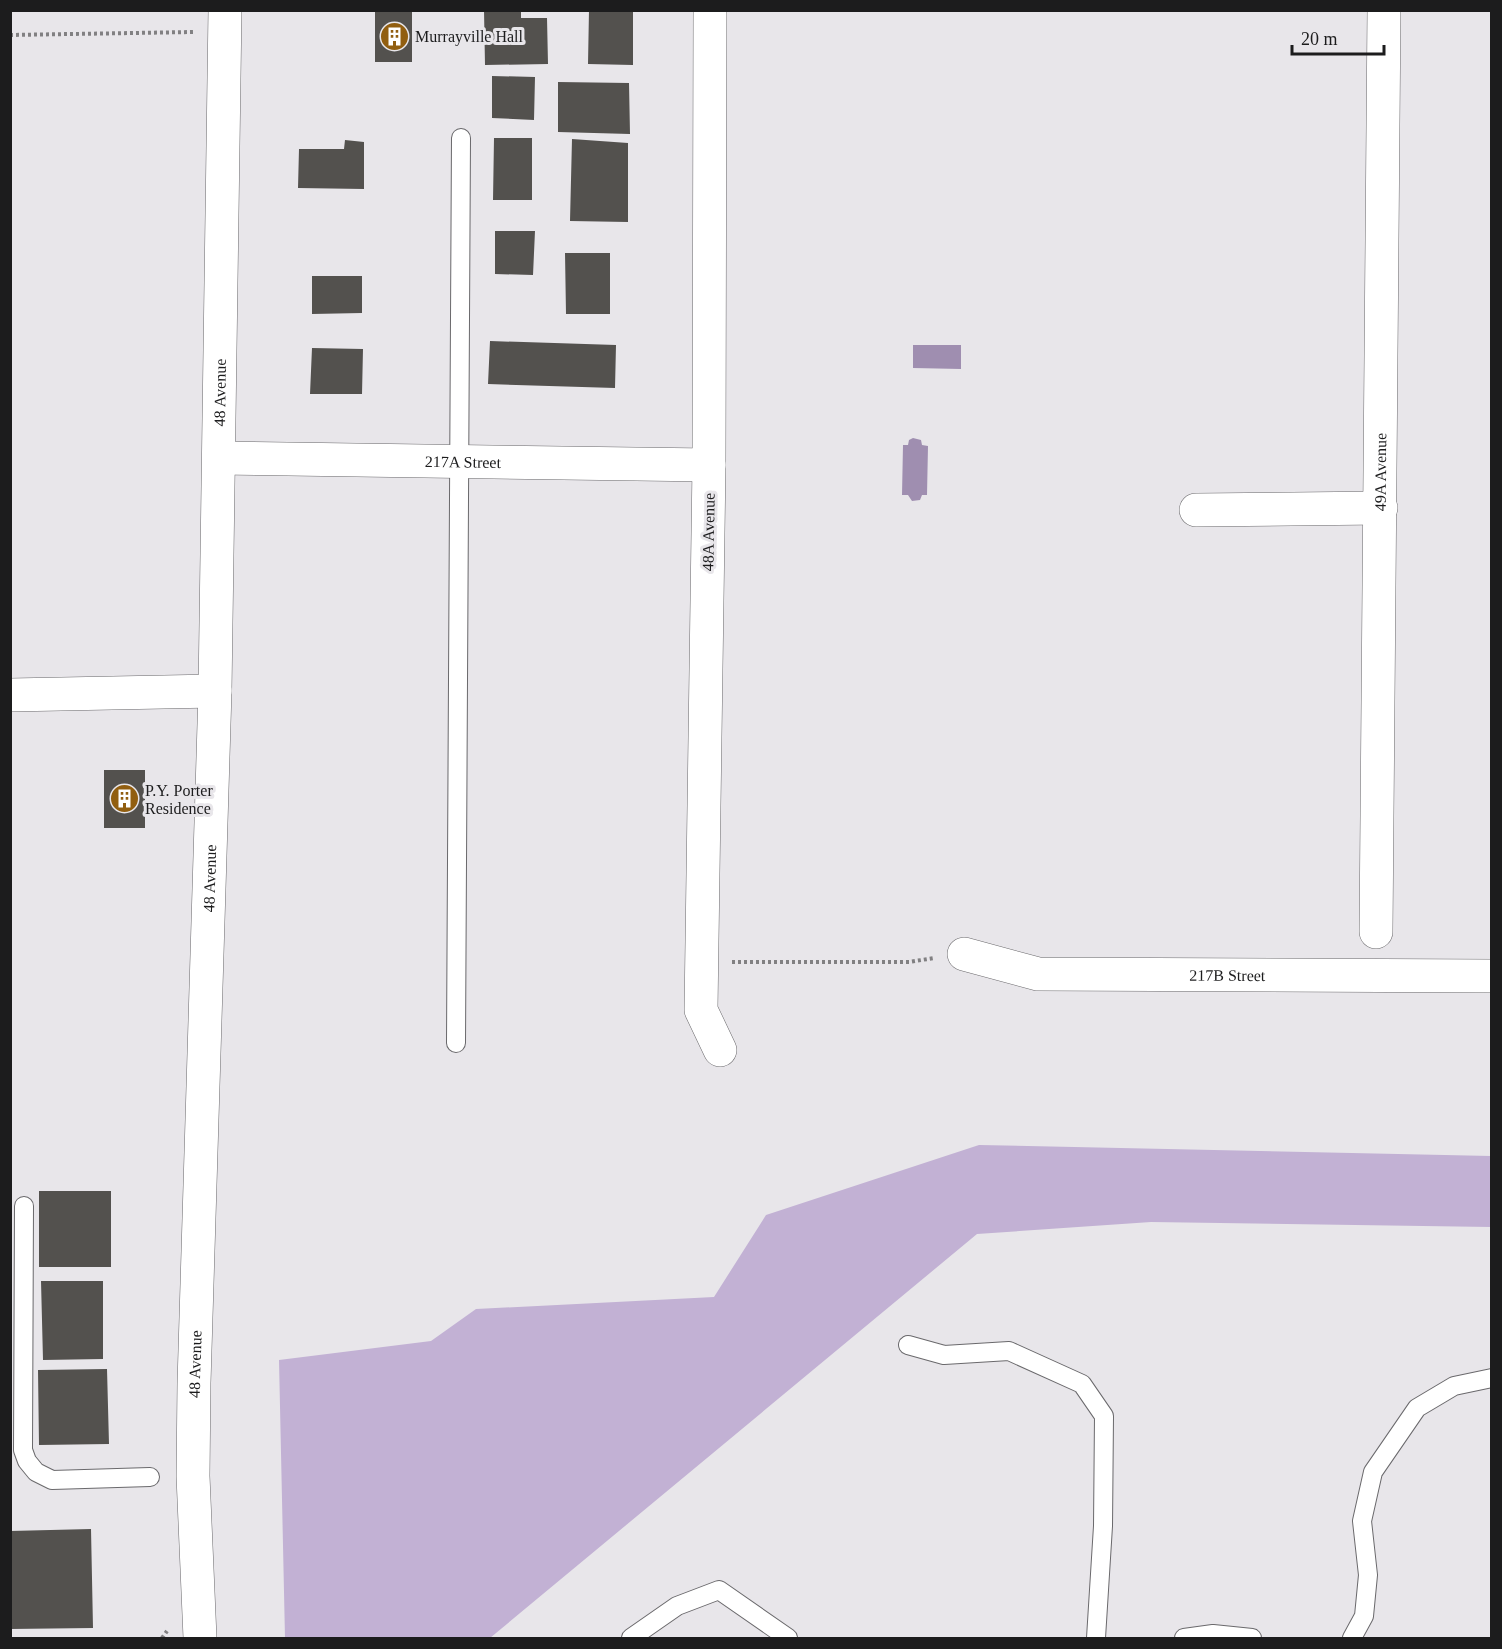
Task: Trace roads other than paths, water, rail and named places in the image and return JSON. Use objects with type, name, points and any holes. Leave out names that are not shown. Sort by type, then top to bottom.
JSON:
[{"type":"street","name":"48A Avenue","points":[[710,10],[708,465],[701,1010],[720,1050]]},
{"type":"street","name":"49A Avenue","points":[[1376,932],[1384,10]]},
{"type":"street","name":"48 Avenue","points":[[200,1638],[193,1476],[194,1383],[215,691],[225,21]]},
{"type":"street","name":"217A Street","points":[[219,458],[708,465]]},
{"type":"street","points":[[1196,510],[1381,507]]},
{"type":"street","points":[[10,695],[215,691]]},
{"type":"street","name":"217B Street","points":[[964,954],[1038,974],[1491,976]]},
{"type":"lane","points":[[456,1043],[461,138]]},
{"type":"lane","points":[[24,1206],[17,1303],[22,1450],[27,1461],[36,1472],[52,1480],[150,1477]]},
{"type":"lane","points":[[908,1345],[944,1355],[1009,1351],[1082,1384],[1104,1416],[1103,1526],[1096,1638]]},
{"type":"lane","points":[[1352,1638],[1364,1616],[1368,1575],[1362,1521],[1373,1472],[1417,1408],[1454,1386],[1491,1378]]},
{"type":"lane","points":[[631,1638],[677,1606],[719,1590],[788,1638]]},
{"type":"lane","points":[[1184,1638],[1213,1634],[1252,1638]]},
{"type":"place","name":"Murrayville Hall","points":[[394,36]]},
{"type":"place","name":"P.Y. Porter Residence","points":[[124,799]]}]
